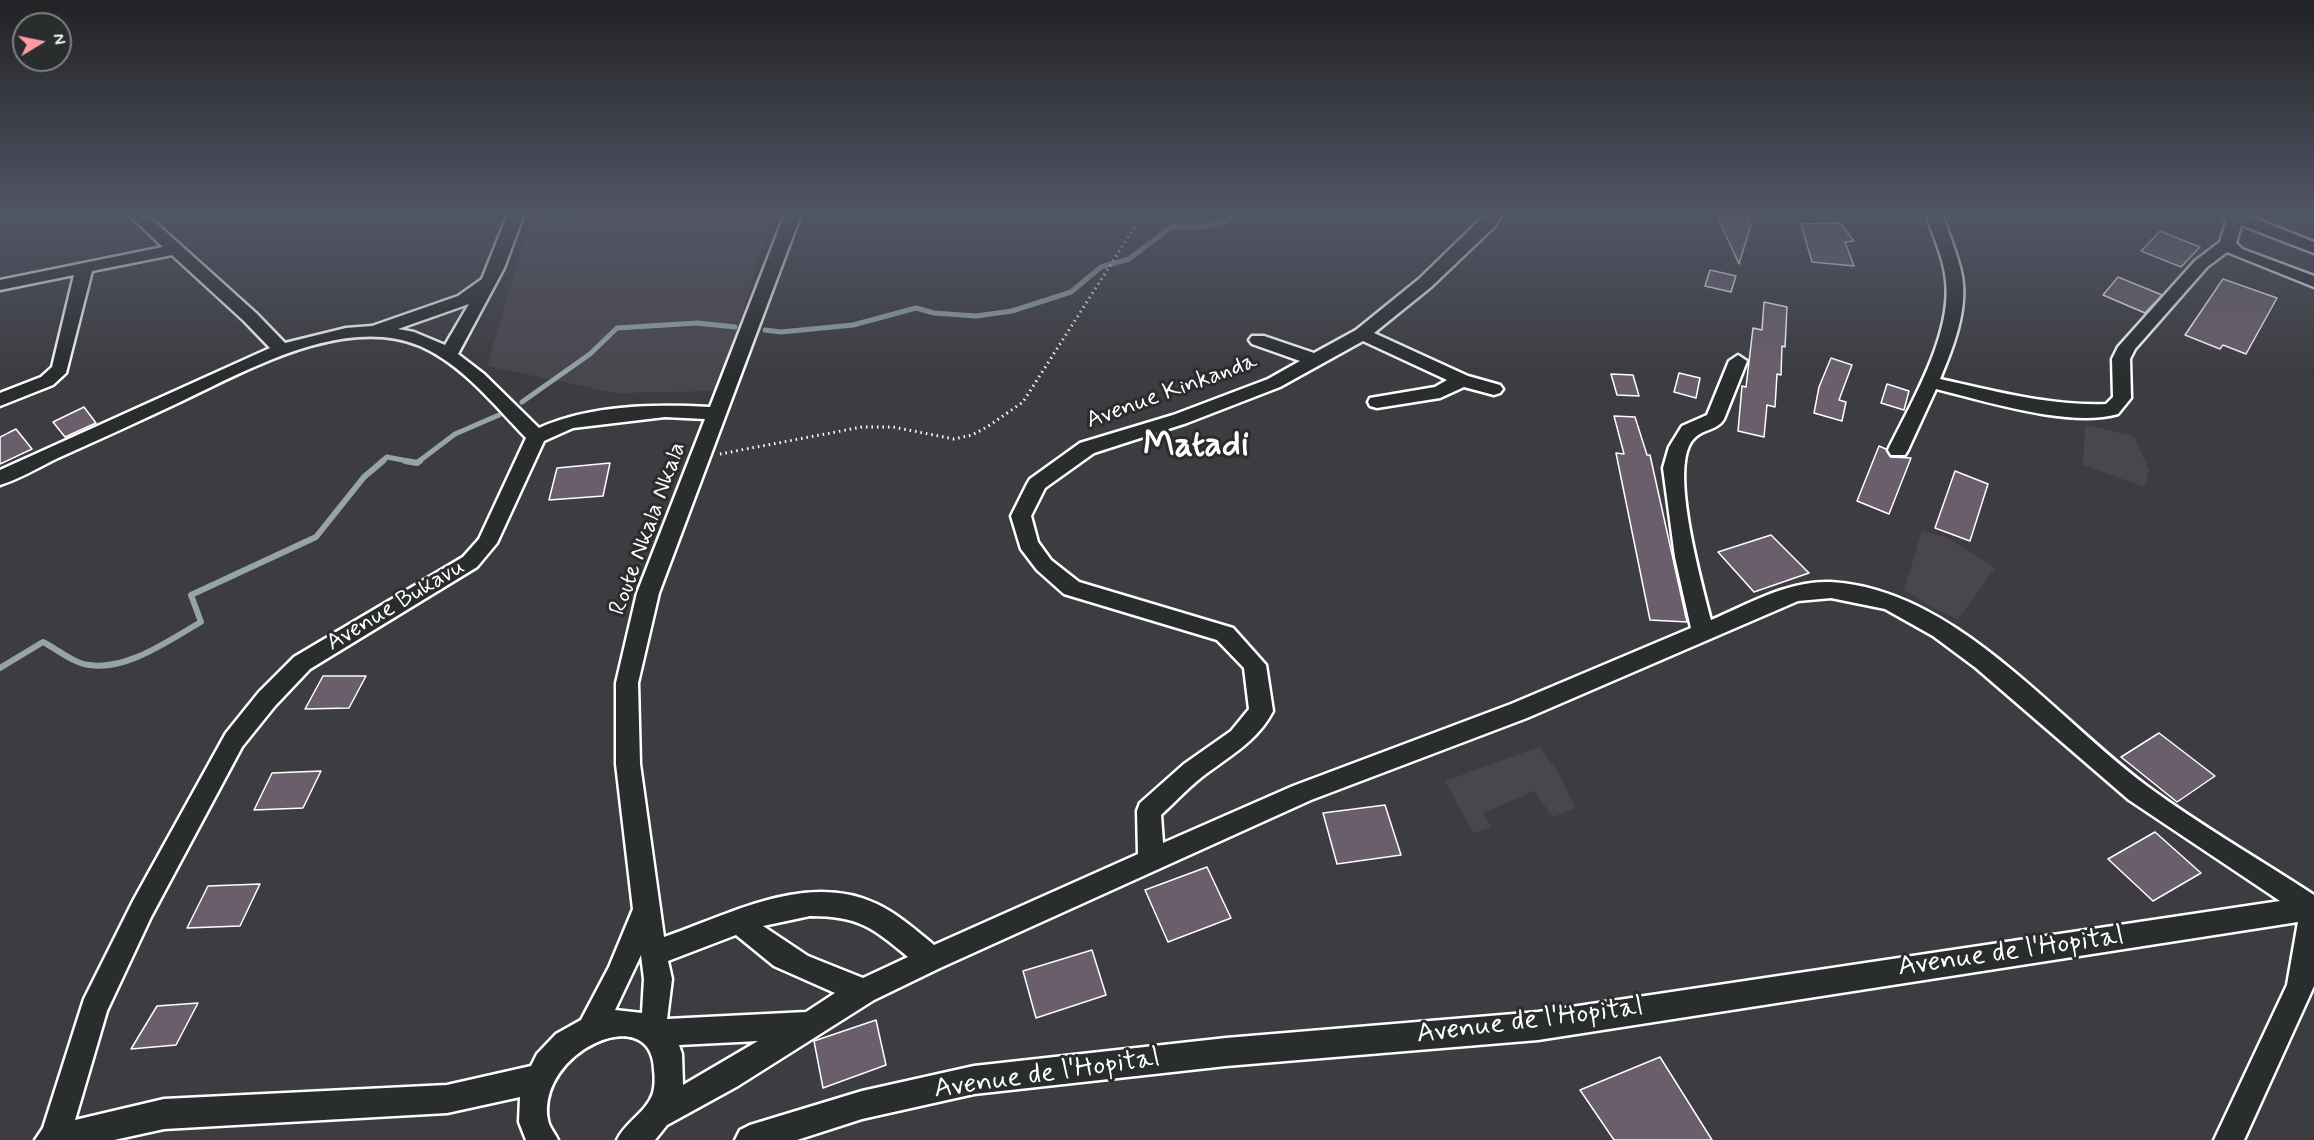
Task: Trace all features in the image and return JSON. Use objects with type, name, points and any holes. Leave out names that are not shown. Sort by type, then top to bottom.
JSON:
[{"type":"street","points":[[0,285],[92,267]]},
{"type":"street","points":[[196,267],[281,350]]},
{"type":"street","points":[[449,354],[496,267]]},
{"type":"street","name":"Route Nkala Nkala","points":[[652,1031],[659,996],[628,764],[627,683],[648,593],[773,267]]},
{"type":"street","name":"Avenue Kinkanda","points":[[1151,861],[1149,811],[1192,771],[1239,738],[1261,711],[1255,665],[1225,634],[1072,588],[1044,565],[1028,544],[1021,516],[1037,484],[1087,448],[1180,419],[1274,383],[1362,334],[1442,267]]},
{"type":"street","points":[[1898,450],[1929,381],[1952,318],[1955,285],[1950,267]]},
{"type":"street","points":[[1929,381],[2016,401],[2086,412],[2111,411],[2122,398],[2121,359],[2127,347],[2199,267]]},
{"type":"street","points":[[2274,267],[2314,282]]},
{"type":"street","points":[[0,400],[47,381],[60,369],[84,269]]},
{"type":"street","points":[[0,477],[281,350],[333,337],[372,332],[430,314],[464,300],[490,280]]},
{"type":"street","points":[[372,332],[408,336],[449,354],[536,437],[569,422],[665,411],[718,413]]},
{"type":"street","points":[[1362,334],[1462,380],[1494,389]]},
{"type":"street","points":[[1258,340],[1315,360]]},
{"type":"street","points":[[1703,633],[1685,557],[1673,468],[1679,447],[1689,430],[1715,419],[1738,361]]},
{"type":"street","points":[[1377,402],[1440,392],[1462,380]]},
{"type":"street","name":"Avenue Bukavu","points":[[53,1139],[94,1008],[142,909],[234,741],[267,699],[302,663],[470,562],[487,543],[536,437]]},
{"type":"street","points":[[632,1140],[658,1114],[813,1025],[864,991],[931,959],[1302,793],[1519,711],[1795,593],[1831,590],[1890,602],[1941,630],[1975,655],[2138,793],[2313,908],[2300,986],[2229,1140]]},
{"type":"street","points":[[655,954],[801,903],[830,902],[868,914],[931,959]]},
{"type":"street","name":"Avenue de l'Hopital","points":[[750,1140],[862,1105],[974,1080],[1226,1052],[1538,1026],[2313,908]]},
{"type":"street","points":[[592,1027],[619,975],[646,909]]},
{"type":"street","points":[[741,923],[759,942],[805,970],[864,991]]},
{"type":"street","points":[[543,1140],[537,1134],[531,1107],[538,1079],[551,1057],[564,1045],[592,1027],[615,1022],[637,1024],[652,1031],[667,1048],[671,1069],[668,1092],[658,1114]]},
{"type":"street","points":[[652,1031],[813,1025]]},
{"type":"street","points":[[53,1139],[164,1114],[447,1099],[538,1079]]},
{"type":"path","points":[[702,455],[747,452],[852,429],[883,426],[908,428],[943,439],[967,436],[1023,402],[1109,267]]},
{"type":"shaded area","points":[[516,267],[756,267],[719,391],[615,393],[487,366]]},
{"type":"shaded area","points":[[2085,425],[2134,436],[2149,470],[2145,487],[2083,465]]},
{"type":"shaded area","points":[[1922,531],[1946,537],[1995,568],[1958,619],[1937,610],[1904,590]]},
{"type":"shaded area","points":[[1539,747],[1559,773],[1575,808],[1553,817],[1534,791],[1483,813],[1491,827],[1473,833],[1445,781]]},
{"type":"building","points":[[1710,270],[1736,276],[1731,292],[1705,286]]},
{"type":"building","points":[[2118,277],[2162,295],[2145,313],[2103,295]]},
{"type":"building","points":[[2223,279],[2277,298],[2246,354],[2223,345],[2220,349],[2185,335]]},
{"type":"building","points":[[1764,302],[1787,307],[1781,375],[1777,374],[1775,407],[1767,405],[1764,437],[1738,431],[1742,386],[1746,387],[1753,328],[1762,330]]},
{"type":"building","points":[[1831,358],[1852,365],[1839,400],[1846,402],[1842,421],[1814,413],[1819,387]]},
{"type":"building","points":[[1679,373],[1700,378],[1696,398],[1674,392]]},
{"type":"building","points":[[1611,374],[1633,375],[1639,396],[1617,395]]},
{"type":"building","points":[[1887,384],[1909,391],[1904,410],[1881,403]]},
{"type":"building","points":[[84,407],[96,423],[65,437],[53,422]]},
{"type":"building","points":[[1614,416],[1635,417],[1647,455],[1650,455],[1687,622],[1650,620],[1616,453],[1624,454]]},
{"type":"building","points":[[16,429],[32,449],[0,464],[0,437]]},
{"type":"building","points":[[1879,446],[1886,449],[1891,457],[1911,458],[1889,514],[1857,501]]},
{"type":"building","points":[[610,463],[603,496],[549,500],[557,468]]},
{"type":"building","points":[[1955,471],[1988,484],[1970,541],[1935,528]]},
{"type":"building","points":[[1771,535],[1809,573],[1754,592],[1718,552]]},
{"type":"building","points":[[323,676],[366,676],[349,708],[305,709]]},
{"type":"building","points":[[2159,733],[2215,776],[2177,802],[2121,757]]},
{"type":"building","points":[[321,771],[303,808],[254,810],[272,773]]},
{"type":"building","points":[[1385,805],[1401,855],[1337,864],[1323,813]]},
{"type":"building","points":[[2155,832],[2201,873],[2153,901],[2108,859]]},
{"type":"building","points":[[1207,867],[1231,918],[1168,942],[1145,890]]},
{"type":"building","points":[[260,884],[240,926],[187,928],[208,886]]},
{"type":"building","points":[[1092,950],[1106,995],[1036,1018],[1023,971]]},
{"type":"building","points":[[198,1003],[176,1045],[131,1049],[157,1006]]},
{"type":"building","points":[[876,1020],[886,1065],[823,1088],[814,1041]]},
{"type":"building","points":[[1660,1057],[1712,1140],[1614,1140],[1580,1090]]},
{"type":"waterway","points":[[765,330],[781,332],[853,325],[916,308],[934,313],[976,316],[1012,311],[1071,292],[1101,267]]},
{"type":"waterway","points":[[522,402],[590,354],[617,328],[697,323],[735,327]]},
{"type":"waterway","points":[[418,462],[455,434],[499,415]]},
{"type":"waterway","points":[[381,462],[387,457],[413,462]]},
{"type":"waterway","points":[[0,668],[43,642],[77,662],[103,666],[133,659],[162,645],[201,622],[191,595],[316,537],[364,477],[383,461]]},
{"type":"waterway","points":[[405,461],[417,463],[420,461]]},
{"type":"district","name":"Matadi","points":[[1196,447]]}]
